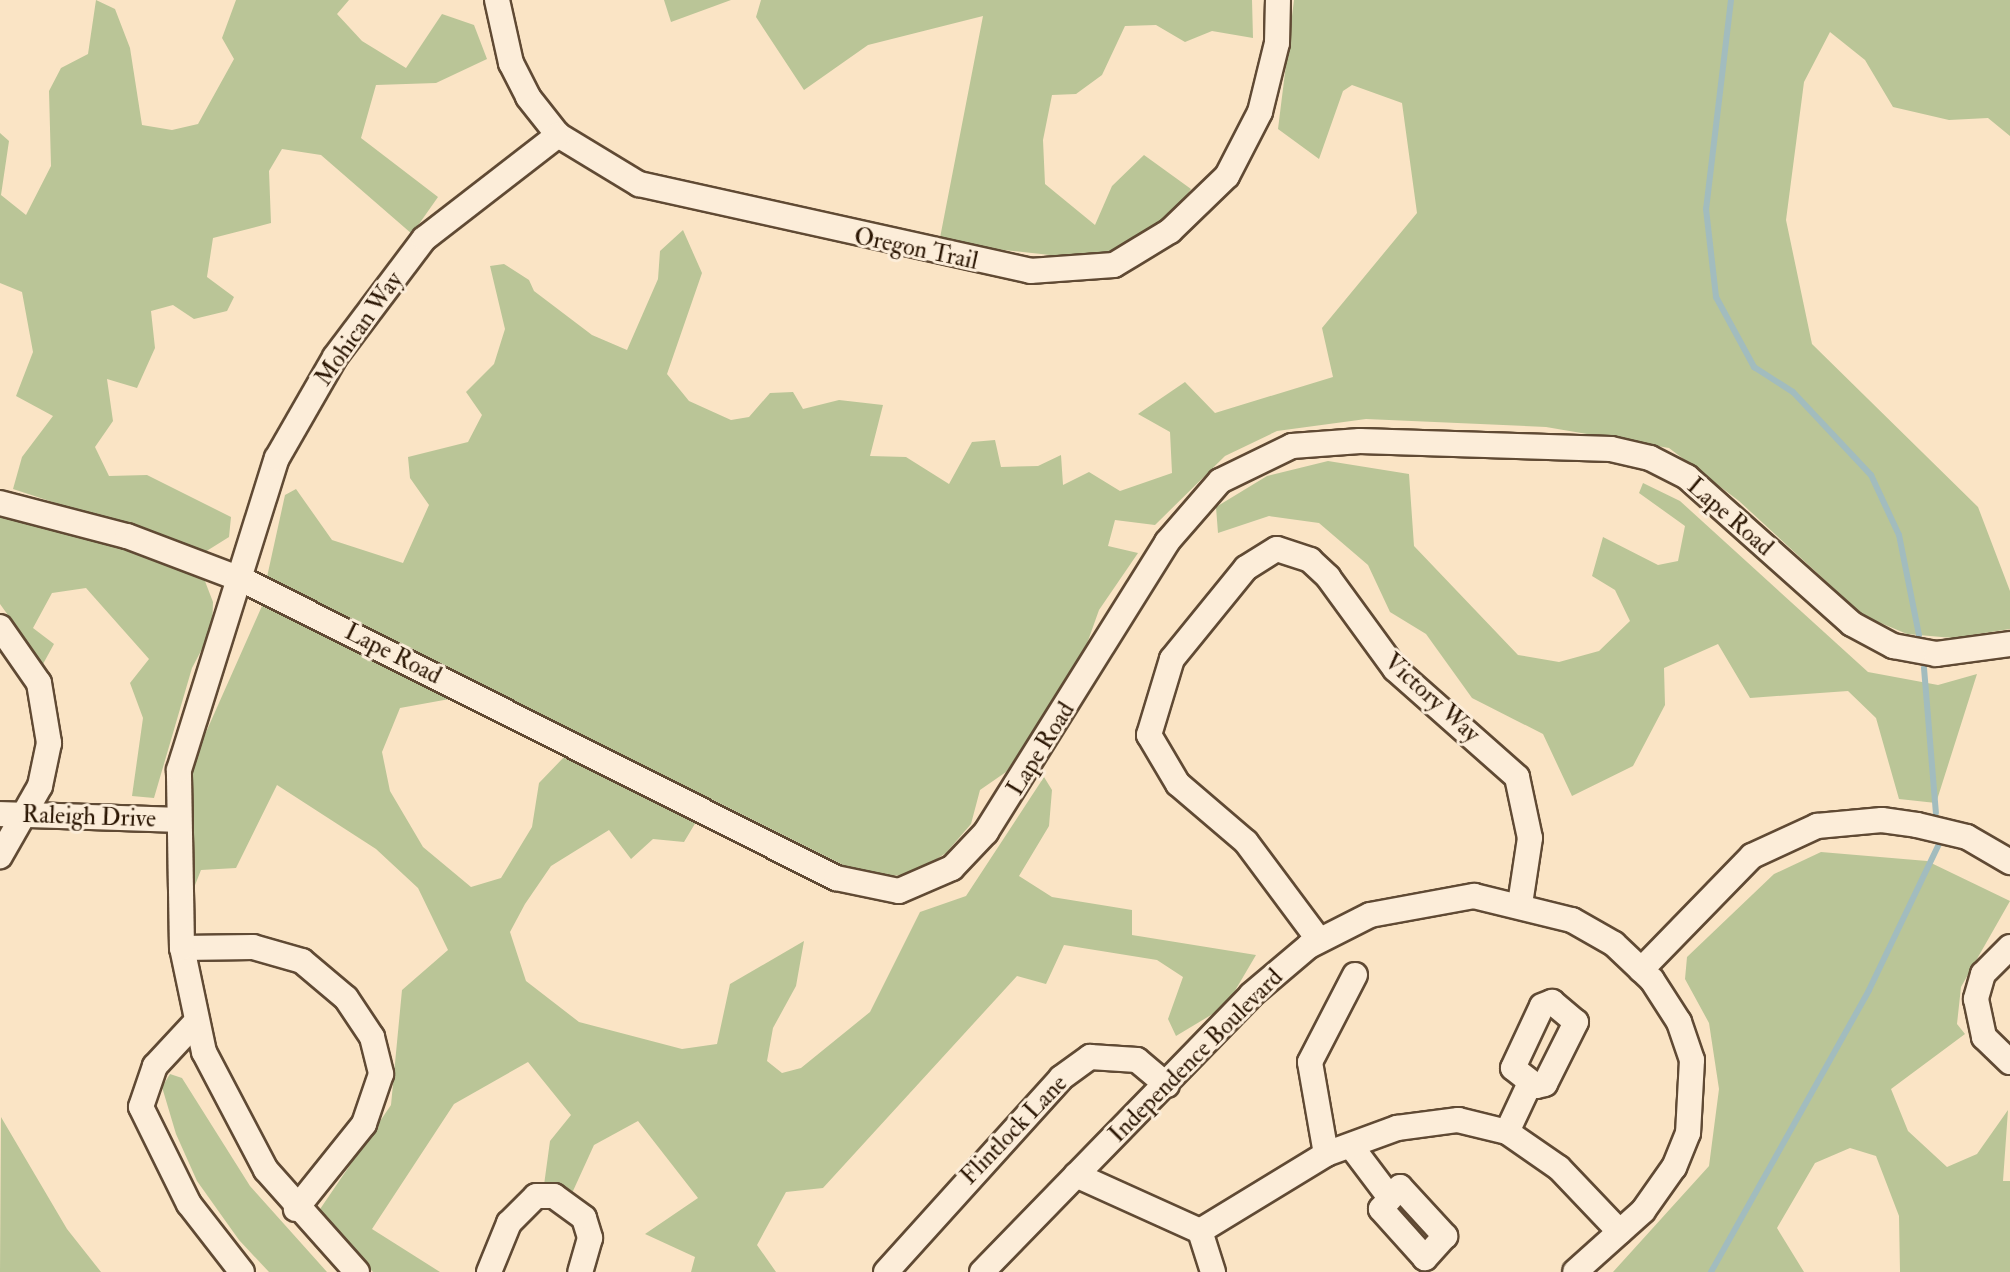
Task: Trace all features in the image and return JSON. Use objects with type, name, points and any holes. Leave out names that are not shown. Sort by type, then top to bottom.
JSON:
[{"type":"street","name":"Oregon Trail","points":[[497,0],[511,63],[558,135],[639,184],[712,206],[1030,271],[1114,265],[1170,231],[1227,176],[1260,112],[1277,43],[1278,0]]},
{"type":"street","name":"Mohican Way","points":[[243,580],[277,458],[335,357],[424,239],[558,135]]},
{"type":"street","name":"Lape Road","points":[[0,503],[127,536],[243,580],[836,878],[899,891],[952,868],[986,832],[1167,542],[1220,481],[1292,446],[1360,441],[1611,449],[1650,458],[1687,477],[1852,624],[1893,646],[1936,654],[2010,644]]},
{"type":"street","name":"Victory Way","points":[[1319,940],[1246,842],[1178,784],[1149,735],[1172,659],[1246,568],[1277,549],[1310,560],[1328,577],[1395,669],[1517,777],[1530,838],[1520,904]]},
{"type":"street","points":[[243,580],[200,686],[179,770],[177,820],[182,948],[195,1023],[238,1127],[296,1209],[357,1272]]},
{"type":"street","points":[[0,627],[48,706],[49,743],[27,816],[0,856]]},
{"type":"street","name":"Raleigh Drive","points":[[0,814],[177,820]]},
{"type":"street","points":[[1641,970],[1752,856],[1817,826],[1882,820],[1917,825],[1967,837],[2010,862]]},
{"type":"street","name":"Independence Boulevard","points":[[982,1272],[1167,1085],[1251,995],[1319,940],[1370,915],[1437,898],[1520,904],[1572,920],[1641,970],[1679,1022],[1692,1060],[1693,1102],[1674,1167],[1620,1232],[1575,1272]]},
{"type":"street","points":[[182,948],[253,947],[302,961],[346,998],[372,1037],[381,1074],[364,1124],[296,1209]]},
{"type":"street","points":[[2010,947],[1983,974],[1976,999],[1984,1037],[2010,1062]]},
{"type":"street","points":[[1326,1154],[1310,1062],[1355,975]]},
{"type":"street","points":[[195,1023],[155,1066],[141,1107],[189,1204],[242,1272]]},
{"type":"street","name":"Flintlock Lane","points":[[886,1272],[1061,1078],[1090,1057],[1137,1060],[1167,1085]]},
{"type":"street","points":[[1507,1132],[1530,1083]]},
{"type":"street","points":[[1200,1231],[1326,1154],[1434,1120],[1507,1132],[1559,1168],[1620,1232]]},
{"type":"street","points":[[1351,1146],[1388,1195]]},
{"type":"street","points":[[1076,1175],[1200,1231],[1213,1272]]},
{"type":"street","points":[[489,1272],[509,1223],[536,1196],[554,1196],[584,1218],[590,1238],[580,1272]]},
{"type":"green space","points":[[96,0],[115,9],[130,48],[142,125],[172,130],[198,124],[234,59],[222,38],[236,0],[349,0],[337,14],[362,41],[406,68],[442,14],[474,25],[487,59],[436,83],[376,85],[361,138],[438,197],[412,234],[321,155],[282,149],[269,171],[271,223],[213,238],[207,277],[234,297],[227,311],[194,319],[173,305],[151,311],[155,348],[137,388],[107,379],[113,421],[95,447],[109,476],[147,475],[231,517],[229,537],[205,552],[13,489],[22,457],[53,416],[16,396],[33,352],[22,292],[0,283],[0,133],[9,141],[1,195],[26,215],[51,166],[49,91],[61,68],[88,54]]},
{"type":"green space","points":[[664,0],[731,0],[671,22]]},
{"type":"green space","points":[[761,0],[1252,0],[1253,38],[1212,31],[1185,42],[1156,25],[1125,26],[1102,75],[1076,94],[1052,95],[1043,140],[1045,184],[1095,225],[1112,186],[1144,155],[1191,189],[1172,216],[1115,254],[1087,259],[939,243],[983,16],[868,45],[804,90],[756,17]]},
{"type":"green space","points":[[1294,0],[2010,0],[2010,136],[1988,118],[1949,120],[1893,107],[1865,60],[1830,32],[1804,82],[1786,220],[1812,344],[1978,507],[2010,591],[2010,629],[1953,638],[1907,634],[1864,616],[1739,501],[1669,448],[1546,427],[1366,419],[1277,431],[1225,456],[1155,525],[1115,520],[1108,546],[1138,553],[1099,610],[1079,666],[1006,772],[980,790],[971,824],[946,853],[912,875],[879,876],[847,867],[267,577],[285,495],[296,489],[332,540],[403,563],[429,505],[410,478],[408,457],[468,442],[482,415],[466,392],[494,364],[505,329],[490,266],[504,264],[529,280],[534,291],[592,335],[627,350],[658,279],[660,251],[683,230],[702,273],[667,374],[689,401],[731,420],[749,417],[770,393],[793,392],[803,409],[839,400],[883,405],[870,456],[906,457],[949,484],[972,442],[995,440],[1001,467],[1038,466],[1061,455],[1063,485],[1089,472],[1120,491],[1172,473],[1170,432],[1138,414],[1185,382],[1215,413],[1333,377],[1322,328],[1417,213],[1402,103],[1352,85],[1343,91],[1319,159],[1278,129]]},
{"type":"green space","points":[[1328,461],[1409,474],[1414,546],[1518,655],[1559,662],[1599,651],[1630,621],[1615,590],[1592,576],[1603,537],[1658,565],[1678,561],[1685,526],[1639,493],[1643,483],[1680,501],[1868,672],[1938,685],[1977,674],[1936,803],[1899,799],[1876,718],[1848,691],[1750,698],[1718,644],[1664,668],[1665,705],[1633,766],[1572,796],[1543,734],[1472,698],[1426,634],[1390,612],[1368,565],[1319,523],[1269,516],[1218,533],[1216,507],[1267,476]]},
{"type":"green space","points":[[0,517],[107,541],[203,576],[213,602],[212,630],[192,668],[154,798],[132,796],[143,718],[130,683],[149,659],[86,588],[52,593],[33,628],[54,644],[43,664],[0,604]]},
{"type":"green space","points":[[262,606],[455,698],[400,708],[382,752],[390,791],[423,847],[471,887],[501,878],[532,827],[539,783],[565,756],[696,822],[684,842],[653,839],[631,859],[609,830],[551,866],[525,904],[510,932],[526,981],[579,1022],[682,1049],[717,1044],[730,984],[804,941],[796,986],[773,1028],[767,1061],[782,1073],[801,1068],[870,1012],[920,912],[966,896],[1044,777],[1052,790],[1049,826],[1019,876],[1052,897],[1132,910],[1132,935],[1256,955],[1226,1006],[1176,1036],[1168,1019],[1183,977],[1157,960],[1064,945],[1046,984],[1017,976],[823,1188],[786,1192],[757,1245],[776,1272],[691,1272],[695,1257],[645,1234],[698,1198],[638,1121],[594,1145],[573,1191],[544,1185],[550,1141],[571,1115],[528,1062],[454,1104],[372,1229],[440,1272],[373,1272],[316,1215],[391,1105],[402,990],[448,950],[418,888],[376,849],[277,785],[236,868],[201,870],[188,903],[191,766]]},
{"type":"green space","points":[[1821,852],[1927,861],[2010,901],[1961,987],[1957,1024],[1965,1034],[1891,1089],[1908,1131],[1947,1167],[1977,1154],[2008,1110],[2003,1181],[2010,1181],[2010,1272],[1900,1272],[1899,1216],[1876,1156],[1850,1148],[1815,1163],[1777,1228],[1804,1272],[1613,1272],[1709,1166],[1719,1089],[1709,1023],[1685,979],[1687,957],[1774,874]]},
{"type":"green space","points":[[170,1074],[182,1078],[250,1186],[327,1272],[269,1272],[239,1240],[197,1181],[176,1134],[162,1087]]},
{"type":"green space","points":[[1,1117],[67,1229],[101,1272],[0,1272]]},
{"type":"waterway","points":[[1731,0],[1706,209],[1716,297],[1754,367],[1793,392],[1871,475],[1899,535],[1919,635]]},
{"type":"waterway","points":[[1924,668],[1936,813]]},
{"type":"waterway","points":[[1711,1272],[1869,990],[1938,846]]}]
